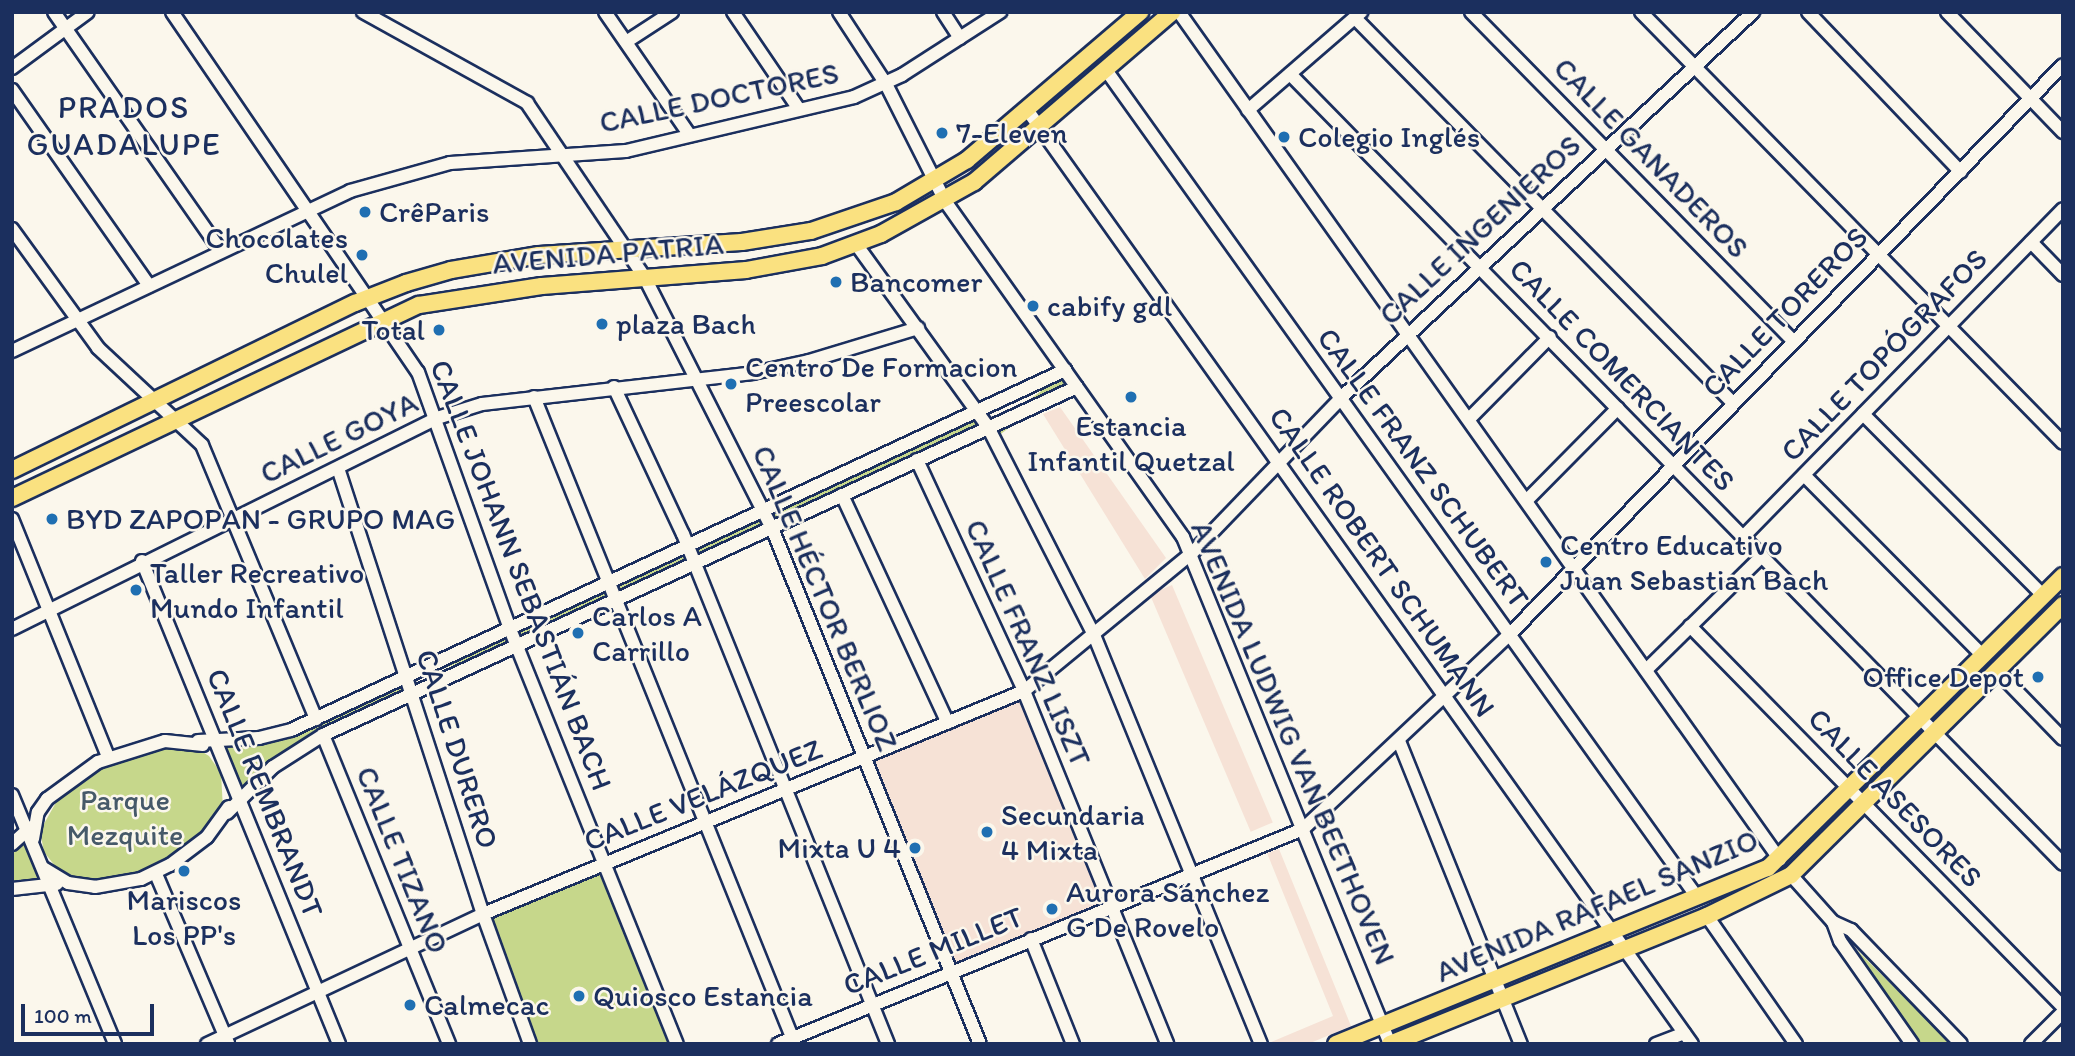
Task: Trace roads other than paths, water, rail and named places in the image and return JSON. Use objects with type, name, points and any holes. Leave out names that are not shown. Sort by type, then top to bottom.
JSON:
[{"type":"main road","name":"AVENIDA PATRIA","points":[[12,470],[152,399],[368,297],[451,270],[540,255],[743,242],[811,230],[896,202],[935,182],[1028,111],[1140,12]]},
{"type":"main road","name":"AVENIDA PATRIA","points":[[12,498],[383,319],[452,297],[746,270],[822,256],[856,244],[945,201],[1040,127],[1172,12]]},
{"type":"main road","name":"AVENIDA RAFAEL SANZIO","points":[[1336,1044],[1697,898],[1780,860],[2063,576]]},
{"type":"main road","name":"AVENIDA RAFAEL SANZIO","points":[[1390,1044],[1707,916],[1791,875],[1865,805],[2063,606]]},
{"type":"street","points":[[54,12],[221,251]]},
{"type":"street","points":[[12,68],[88,12]]},
{"type":"street","name":"CALLE JOHANN SEBASTIÁN BACH","points":[[172,12],[310,209],[418,372],[437,418],[510,629],[677,1044]]},
{"type":"street","name":"CALLE HÉCTOR BERLIOZ","points":[[363,12],[527,103],[645,278],[765,511],[979,1044]]},
{"type":"street","points":[[605,12],[689,134]]},
{"type":"street","points":[[626,42],[672,12]]},
{"type":"street","points":[[733,12],[799,109]]},
{"type":"street","name":"AVENIDA LUDWIG VAN BEETHOVEN","points":[[839,12],[886,84],[945,201],[1192,553],[1390,1044]]},
{"type":"street","points":[[943,12],[960,38]]},
{"type":"street","name":"CALLE DOCTORES","points":[[12,351],[360,187],[450,163],[626,151],[799,109],[886,84],[1000,12]]},
{"type":"street","points":[[1179,12],[1780,860]]},
{"type":"street","name":"CALLE GANADEROS","points":[[1471,12],[1793,341]]},
{"type":"street","points":[[1641,12],[2063,443]]},
{"type":"street","name":"CALLE INGENIEROS","points":[[1192,553],[1341,398],[1753,12]]},
{"type":"street","points":[[1808,12],[1961,172]]},
{"type":"street","points":[[1947,12],[2063,132]]},
{"type":"street","points":[[1248,110],[1358,15],[1542,209],[1732,403]]},
{"type":"street","name":"CALLE TOREROS","points":[[1303,829],[1510,634],[2063,65]]},
{"type":"street","name":"CALLE FRANZ SCHUBERT","points":[[1106,70],[1697,898]]},
{"type":"street","name":"CALLE COMERCIANTES","points":[[1290,74],[2063,864]]},
{"type":"street","points":[[12,90],[149,286]]},
{"type":"street","name":"CALLE ROBERT SCHUMANN","points":[[1028,111],[1688,1038]]},
{"type":"street","name":"CALLE TOPÓGRAFOS","points":[[1743,537],[2063,209]]},
{"type":"street","points":[[12,229],[76,320],[117,370],[175,418],[202,445],[316,719]]},
{"type":"street","points":[[2031,242],[2063,275]]},
{"type":"street","points":[[856,244],[978,411],[1094,635],[1261,1044]]},
{"type":"street","name":"CALLE GOYA","points":[[12,629],[142,561],[437,418],[482,404],[696,379],[809,361],[918,328]]},
{"type":"street","points":[[1469,419],[1550,337]]},
{"type":"street","points":[[12,844],[30,827],[38,812],[60,788],[108,757],[149,744],[276,734],[316,719],[1065,370]]},
{"type":"street","points":[[614,387],[695,563],[888,1044]]},
{"type":"street","points":[[12,889],[68,883],[110,887],[156,874],[207,837],[240,799],[286,756],[323,735],[1077,387]]},
{"type":"street","points":[[534,397],[794,1041]]},
{"type":"street","points":[[1527,500],[1618,408]]},
{"type":"street","points":[[1863,414],[2044,596]]},
{"type":"street","name":"CALLE FRANZ LISZT","points":[[916,460],[1024,691],[1167,1044]]},
{"type":"street","name":"CALLE DURERO","points":[[338,468],[483,914],[530,1044]]},
{"type":"street","points":[[1804,475],[1983,656]]},
{"type":"street","points":[[842,495],[948,723]]},
{"type":"street","points":[[12,519],[108,757]]},
{"type":"street","name":"CALLE VELÁZQUEZ","points":[[207,1044],[226,1040],[483,914],[1024,691],[1192,553]]},
{"type":"street","points":[[1646,670],[1762,556]]},
{"type":"street","name":"CALLE REMBRANDT","points":[[142,561],[339,1044]]},
{"type":"street","name":"CALLE ASESORES","points":[[1690,626],[2063,1009]]},
{"type":"street","points":[[1998,672],[2063,739]]},
{"type":"street","name":"CALLE TIZANO","points":[[323,735],[449,1044]]},
{"type":"street","points":[[198,741],[223,759]]},
{"type":"street","points":[[1399,741],[1521,1044]]},
{"type":"street","points":[[227,813],[234,785]]},
{"type":"street","points":[[12,795],[30,827],[34,847],[115,1044]]},
{"type":"street","name":"CALLE MILLET","points":[[778,1044],[794,1041],[872,1004],[1303,829]]},
{"type":"street","points":[[43,868],[68,883]]},
{"type":"street","points":[[156,874],[226,1040]]},
{"type":"street","points":[[1791,875],[1833,922],[1840,942],[1912,1044]]},
{"type":"street","points":[[1707,916],[1796,1044]]},
{"type":"street","points":[[1833,922],[1851,930],[1961,1044]]},
{"type":"street","points":[[1031,939],[1073,1044]]},
{"type":"street","points":[[2031,1044],[2063,1009]]},
{"type":"street","points":[[1656,1044],[1688,1038]]},
{"type":"place","name":"7-Eleven","points":[[942,133]]},
{"type":"place","name":"Colegio Inglés","points":[[1284,137]]},
{"type":"place","name":"CrêParis","points":[[365,212]]},
{"type":"place","name":"Chocolates Chulel","points":[[362,255]]},
{"type":"place","name":"Bancomer","points":[[836,282]]},
{"type":"place","name":"cabify gdl","points":[[1033,306]]},
{"type":"place","name":"plaza Bach","points":[[602,324]]},
{"type":"place","name":"Total","points":[[439,330]]},
{"type":"place","name":"Centro De Formacion Preescolar","points":[[731,384]]},
{"type":"place","name":"Estancia Infantil Quetzal","points":[[1131,397]]},
{"type":"place","name":"BYD ZAPOPAN - GRUPO MAG","points":[[52,519]]},
{"type":"place","name":"Centro Educativo Juan Sebastian Bach","points":[[1546,562]]},
{"type":"place","name":"Taller Recreativo Mundo Infantil","points":[[136,590]]},
{"type":"place","name":"Carlos A Carrillo","points":[[578,633]]},
{"type":"place","name":"Office Depot","points":[[2038,677]]},
{"type":"place","name":"Secundaria 4 Mixta","points":[[987,832]]},
{"type":"place","name":"Mixta U 4","points":[[915,848]]},
{"type":"place","name":"Mariscos Los PP's","points":[[184,871]]},
{"type":"place","name":"Aurora Sánchez G De Rovelo","points":[[1052,909]]},
{"type":"place","name":"Quiosco Estancia","points":[[579,996]]},
{"type":"place","name":"Calmecac","points":[[410,1005]]},
{"type":"district","name":"PRADOS GUADALUPE","points":[[124,126]]},
{"type":"park label","name":"Parque Mezquite","points":[[125,817]]}]
